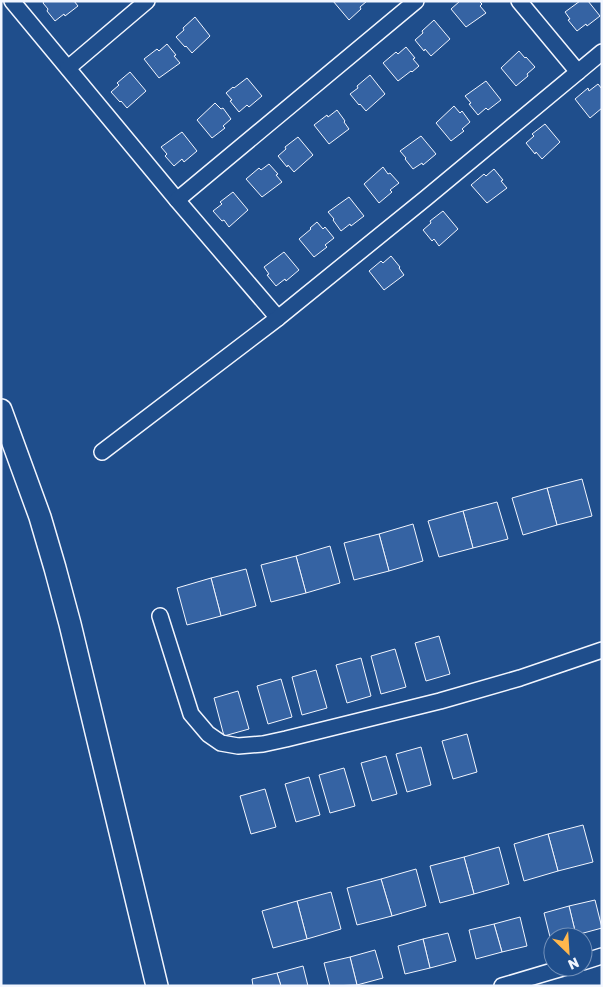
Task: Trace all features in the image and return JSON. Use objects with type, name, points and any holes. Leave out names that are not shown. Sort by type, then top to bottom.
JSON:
[{"type":"street","points":[[12,1],[278,318]]},
{"type":"street","points":[[68,68],[147,1]]},
{"type":"street","points":[[178,200],[416,1]]},
{"type":"street","points":[[519,1],[578,72]]},
{"type":"street","points":[[102,452],[278,318],[602,52]]},
{"type":"street","points":[[1,410],[40,518],[55,568],[157,986]]},
{"type":"street","points":[[160,616],[191,714],[208,734],[221,742],[238,746],[286,740],[440,701],[520,678],[602,650]]},
{"type":"street","points":[[502,986],[525,983],[543,976]]},
{"type":"building","points":[[44,1],[74,1],[78,6],[55,21],[47,11],[48,9],[43,3]]},
{"type":"building","points":[[333,1],[367,1],[349,20]]},
{"type":"building","points":[[460,1],[479,1],[482,4],[480,6],[486,13],[466,27],[451,9]]},
{"type":"building","points":[[580,1],[588,1],[600,16],[577,31],[568,20],[570,19],[565,12]]},
{"type":"building","points":[[195,17],[210,36],[192,53],[176,37]]},
{"type":"building","points":[[434,20],[450,39],[431,56],[415,40]]},
{"type":"building","points":[[167,44],[180,63],[159,78],[144,59]]},
{"type":"building","points":[[406,47],[419,66],[398,81],[383,63],[396,52],[398,54]]},
{"type":"building","points":[[519,51],[535,67],[516,86],[501,68]]},
{"type":"building","points":[[130,72],[146,91],[127,108],[111,92],[119,85],[117,83]]},
{"type":"building","points":[[370,75],[385,94],[366,111],[350,94]]},
{"type":"building","points":[[247,78],[262,96],[249,107],[247,105],[239,112],[226,93]]},
{"type":"building","points":[[486,81],[501,100],[478,115],[465,96]]},
{"type":"building","points":[[598,84],[602,89],[602,108],[590,118],[575,99],[588,88],[589,91]]},
{"type":"building","points":[[215,103],[221,109],[223,108],[231,119],[223,126],[225,128],[212,138],[197,120]]},
{"type":"building","points":[[454,106],[460,113],[462,111],[470,122],[462,129],[464,131],[451,141],[436,123]]},
{"type":"building","points":[[337,110],[349,129],[329,144],[314,125]]},
{"type":"building","points":[[545,124],[560,142],[542,159],[526,143],[534,136],[532,134]]},
{"type":"building","points":[[182,132],[197,151],[184,162],[182,159],[174,166],[165,156],[167,154],[161,147]]},
{"type":"building","points":[[421,136],[436,154],[423,165],[422,163],[413,169],[400,151]]},
{"type":"building","points":[[298,137],[313,155],[294,172],[278,156],[286,149],[285,147]]},
{"type":"building","points":[[269,164],[282,182],[262,197],[246,179],[259,168],[261,170]]},
{"type":"building","points":[[383,167],[399,183],[379,203],[364,184]]},
{"type":"building","points":[[494,169],[507,188],[487,203],[471,185],[484,174],[486,176]]},
{"type":"building","points":[[233,192],[248,210],[229,227],[213,211],[222,204],[220,202]]},
{"type":"building","points":[[349,197],[364,216],[341,231],[328,212]]},
{"type":"building","points":[[443,211],[458,229],[439,246],[423,230],[431,223],[430,221]]},
{"type":"building","points":[[317,222],[323,229],[325,227],[334,238],[325,245],[327,247],[314,257],[299,239]]},
{"type":"building","points":[[284,252],[299,270],[286,281],[285,279],[276,286],[267,275],[269,274],[264,267]]},
{"type":"building","points":[[391,256],[404,275],[384,290],[369,271],[381,261],[383,263]]},
{"type":"building","points":[[582,479],[592,516],[557,525],[547,488]]},
{"type":"building","points":[[547,488],[557,525],[523,535],[512,498]]},
{"type":"building","points":[[497,502],[508,539],[473,548],[463,511]]},
{"type":"building","points":[[463,511],[473,548],[439,557],[428,521]]},
{"type":"building","points":[[413,524],[423,561],[389,571],[379,534]]},
{"type":"building","points":[[379,534],[389,571],[354,580],[344,543]]},
{"type":"building","points":[[330,546],[340,583],[306,593],[296,556]]},
{"type":"building","points":[[296,556],[306,593],[271,602],[261,565]]},
{"type":"building","points":[[246,569],[256,606],[221,616],[211,578]]},
{"type":"building","points":[[211,578],[221,616],[187,625],[177,588]]},
{"type":"building","points":[[439,636],[450,674],[426,681],[415,643]]},
{"type":"building","points":[[395,649],[406,687],[381,694],[371,656]]},
{"type":"building","points":[[361,658],[371,696],[347,703],[336,665]]},
{"type":"building","points":[[316,670],[327,708],[302,715],[292,677]]},
{"type":"building","points":[[281,679],[292,717],[268,724],[257,686]]},
{"type":"building","points":[[238,691],[249,729],[224,736],[214,698]]},
{"type":"building","points":[[467,734],[477,772],[453,779],[442,741]]},
{"type":"building","points":[[421,747],[431,785],[407,792],[396,754]]},
{"type":"building","points":[[386,756],[397,794],[372,801],[361,763]]},
{"type":"building","points":[[344,768],[355,806],[330,813],[319,775]]},
{"type":"building","points":[[309,777],[320,815],[296,822],[285,784]]},
{"type":"building","points":[[265,789],[276,827],[251,834],[240,796]]},
{"type":"building","points":[[583,825],[593,862],[558,871],[548,834]]},
{"type":"building","points":[[548,834],[558,871],[524,881],[514,844]]},
{"type":"building","points":[[499,847],[509,884],[474,894],[464,857]]},
{"type":"building","points":[[464,857],[474,894],[440,903],[430,866]]},
{"type":"building","points":[[416,869],[426,906],[392,916],[381,879]]},
{"type":"building","points":[[381,879],[392,916],[357,925],[347,888]]},
{"type":"building","points":[[331,892],[341,929],[307,939],[297,901]]},
{"type":"building","points":[[595,900],[602,928],[593,930],[593,927],[574,927],[569,906]]},
{"type":"building","points":[[297,901],[307,939],[273,948],[262,911]]},
{"type":"building","points":[[569,906],[574,927],[548,927],[544,913]]},
{"type":"building","points":[[520,917],[527,946],[502,952],[494,924]]},
{"type":"building","points":[[494,924],[502,952],[476,959],[469,930]]},
{"type":"building","points":[[448,933],[456,961],[430,968],[423,939]]},
{"type":"building","points":[[423,939],[430,968],[405,974],[398,946]]},
{"type":"building","points":[[375,950],[383,978],[357,985],[350,957]]},
{"type":"building","points":[[350,957],[357,985],[330,986],[324,963]]},
{"type":"building","points":[[303,966],[308,986],[281,986],[277,973]]},
{"type":"building","points":[[277,973],[281,986],[253,986],[252,979]]}]
